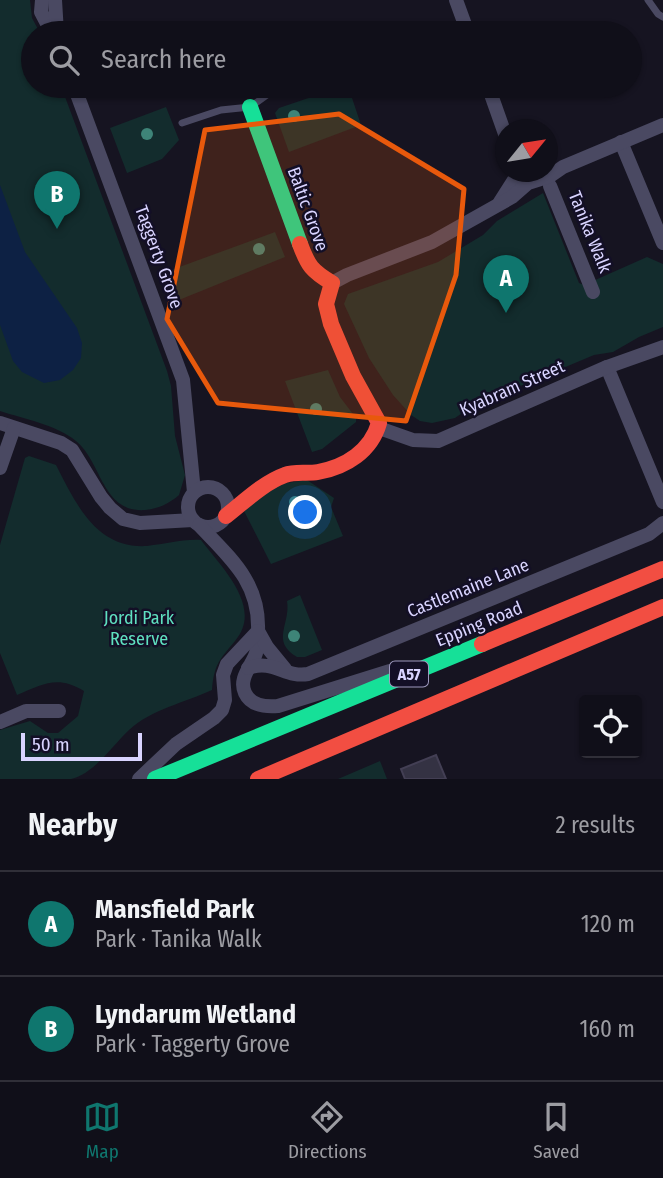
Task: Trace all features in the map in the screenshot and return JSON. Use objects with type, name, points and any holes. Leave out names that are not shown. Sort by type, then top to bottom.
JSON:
[{"type":"main road","name":"Baltic Grove","points":[[250,107],[307,264],[314,272],[332,283]]},
{"type":"main road","points":[[224,519],[266,486],[288,474],[322,471],[346,461],[364,449],[379,428],[378,417],[349,368],[328,312],[326,302],[332,283]]},
{"type":"main road","name":"Epping Road","points":[[155,779],[663,569]]},
{"type":"main road","points":[[258,779],[663,607]]},
{"type":"street","points":[[42,0],[41,12],[46,21]]},
{"type":"street","points":[[55,0],[56,21]]},
{"type":"street","points":[[456,0],[464,21]]},
{"type":"street","name":"Taggerty Grove","points":[[78,98],[183,380],[190,447],[191,495]]},
{"type":"street","points":[[492,98],[500,119]]},
{"type":"street","points":[[558,170],[663,125]]},
{"type":"street","points":[[621,142],[663,243]]},
{"type":"street","points":[[558,167],[563,167]]},
{"type":"street","points":[[332,283],[432,242],[512,197],[518,182]]},
{"type":"street","name":"Tanika Walk","points":[[550,186],[593,292]]},
{"type":"street","name":"Kyabram Street","points":[[379,428],[413,440],[438,441],[607,367],[662,346]]},
{"type":"street","points":[[607,367],[663,502]]},
{"type":"street","points":[[0,468],[7,425],[61,443],[72,450],[110,508],[123,519],[140,523],[196,522],[212,527],[224,519]]},
{"type":"street","name":"Taggerty Grove","points":[[190,447],[207,479],[216,488]]},
{"type":"street","points":[[156,521],[203,487],[233,493],[266,486]]},
{"type":"street","points":[[216,488],[227,499],[224,519],[226,546],[232,561]]},
{"type":"street","points":[[191,495],[188,510],[232,561],[253,592],[258,611],[257,652],[242,684],[245,696],[254,704],[264,707],[278,706],[489,641]]},
{"type":"street","name":"Castlemaine Lane","points":[[248,668],[260,664],[285,669],[294,674],[308,674],[649,534],[663,523]]},
{"type":"street","points":[[258,631],[285,669]]},
{"type":"street","points":[[139,779],[176,744],[222,710],[225,700],[223,676],[227,664],[258,631]]},
{"type":"street","points":[[0,722],[26,711],[59,711]]},
{"type":"lane","points":[[648,0],[663,17]]},
{"type":"lane","points":[[182,123],[221,110],[250,107],[263,98]]},
{"type":"highlighted area","points":[[339,114],[464,189],[456,275],[406,421],[218,403],[167,319],[205,130]]},
{"type":"green space","points":[[0,0],[30,0],[34,21],[21,21],[21,98],[65,98],[167,371],[171,386],[175,436],[185,475],[179,495],[155,508],[131,509],[111,495],[85,450],[68,435],[0,411]]},
{"type":"green space","points":[[309,98],[352,98],[361,125],[289,152],[275,113],[279,108]]},
{"type":"green space","points":[[166,107],[179,140],[162,159],[127,173],[110,128]]},
{"type":"green space","points":[[543,193],[579,283],[584,285],[647,257],[663,264],[663,327],[613,352],[594,355],[525,384],[468,409],[455,418],[432,423],[420,421],[393,395],[369,358],[344,304],[348,294],[438,262],[483,235],[497,221]]},
{"type":"green space","points":[[275,232],[285,257],[174,302],[163,273]]},
{"type":"green space","points":[[328,370],[340,397],[356,418],[356,422],[322,449],[312,452],[285,381]]},
{"type":"green space","name":"Jordi Park Reserve","points":[[29,456],[56,465],[80,509],[101,532],[114,540],[129,545],[147,546],[201,540],[236,588],[245,615],[243,628],[216,669],[212,690],[138,723],[95,766],[71,779],[0,779],[0,730],[30,721],[48,733],[58,733],[78,716],[84,691],[58,682],[17,695],[0,653],[0,545],[25,458]]},
{"type":"green space","points":[[307,480],[334,498],[331,507],[343,536],[271,564],[243,509],[280,484]]},
{"type":"green space","points":[[300,595],[322,650],[305,657],[297,657],[289,651],[283,638],[287,601]]},
{"type":"green space","points":[[380,761],[387,779],[338,779]]},
{"type":"water","points":[[0,185],[25,252],[77,328],[82,343],[81,358],[73,370],[60,380],[44,383],[22,372],[13,361],[0,325]]},
{"type":"building","points":[[436,755],[446,779],[405,779],[401,769]]},
{"type":"traffic: fast","points":[[250,107],[300,244]]},
{"type":"traffic: fast","points":[[155,779],[482,644]]},
{"type":"traffic: jam","points":[[226,516],[277,478],[328,470],[347,462],[370,442],[379,423],[353,376],[331,324],[326,304],[332,283],[312,267],[300,244]]},
{"type":"traffic: jam","points":[[482,644],[663,569]]},
{"type":"traffic: jam","points":[[258,779],[663,607]]},
{"type":"place","name":"Lyndarum Wetland","points":[[57,229]]},
{"type":"place","name":"Mansfield Park","points":[[506,313]]}]
